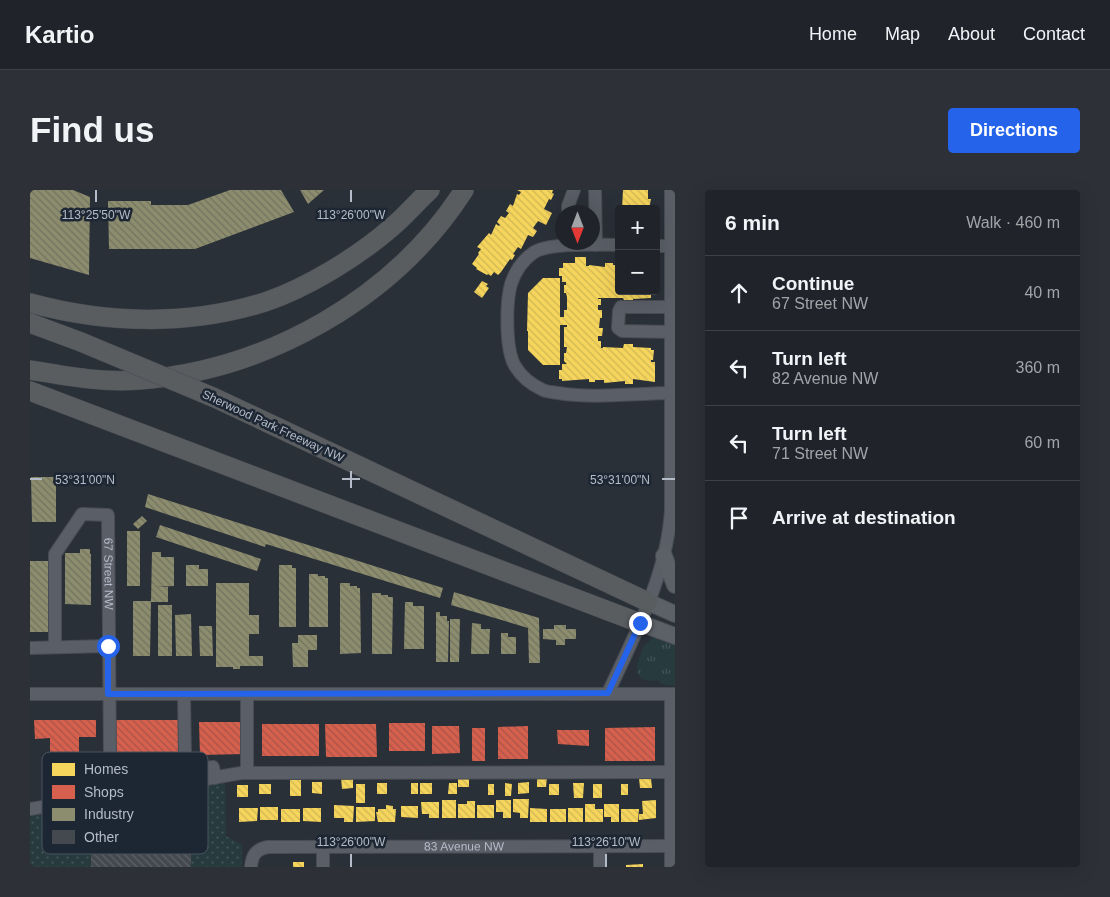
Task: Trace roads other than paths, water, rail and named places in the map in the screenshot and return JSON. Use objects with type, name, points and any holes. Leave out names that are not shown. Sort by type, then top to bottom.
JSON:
[{"type":"highway","points":[[30,304],[92,316],[139,320],[204,316],[266,302],[306,284],[348,259],[392,227],[430,190]]},
{"type":"highway","points":[[30,370],[95,380],[139,380],[197,371],[252,356],[291,340],[344,310],[381,282],[435,229],[464,190]]},
{"type":"highway","name":"Sherwood Park Freeway NW","points":[[30,323],[82,342],[215,398],[648,602]]},
{"type":"highway","points":[[30,391],[640,623]]},
{"type":"main road","points":[[664,556],[675,584]]},
{"type":"main road","points":[[648,602],[675,614]]},
{"type":"main road","points":[[640,623],[675,636]]},
{"type":"street","points":[[568,205],[574,190]]},
{"type":"street","points":[[595,190],[595,205]]},
{"type":"street","points":[[608,693],[648,602],[664,556],[670,528],[673,466],[671,332],[673,246],[671,190]]},
{"type":"street","points":[[600,245],[615,245]]},
{"type":"street","points":[[660,246],[673,246]]},
{"type":"street","points":[[555,247],[534,252],[520,265],[512,283],[508,306],[508,341],[514,365],[524,377],[544,390],[576,396],[673,393]]},
{"type":"street","points":[[671,332],[622,331],[618,328],[618,311],[622,308],[672,315]]},
{"type":"street","name":"67 Street NW","points":[[56,647],[55,554],[82,514],[108,515],[110,752]]},
{"type":"street","points":[[30,648],[108,646]]},
{"type":"street","points":[[30,694],[673,694],[673,846],[671,867]]},
{"type":"street","points":[[184,694],[185,752]]},
{"type":"street","points":[[247,773],[248,694]]},
{"type":"street","points":[[208,768],[213,767],[215,778]]},
{"type":"street","points":[[208,779],[247,773],[673,768]]},
{"type":"street","points":[[323,846],[323,867]]},
{"type":"street","name":"83 Avenue NW","points":[[251,867],[254,854],[260,849],[268,847],[673,846]]},
{"type":"street","points":[[600,847],[600,867]]}]
